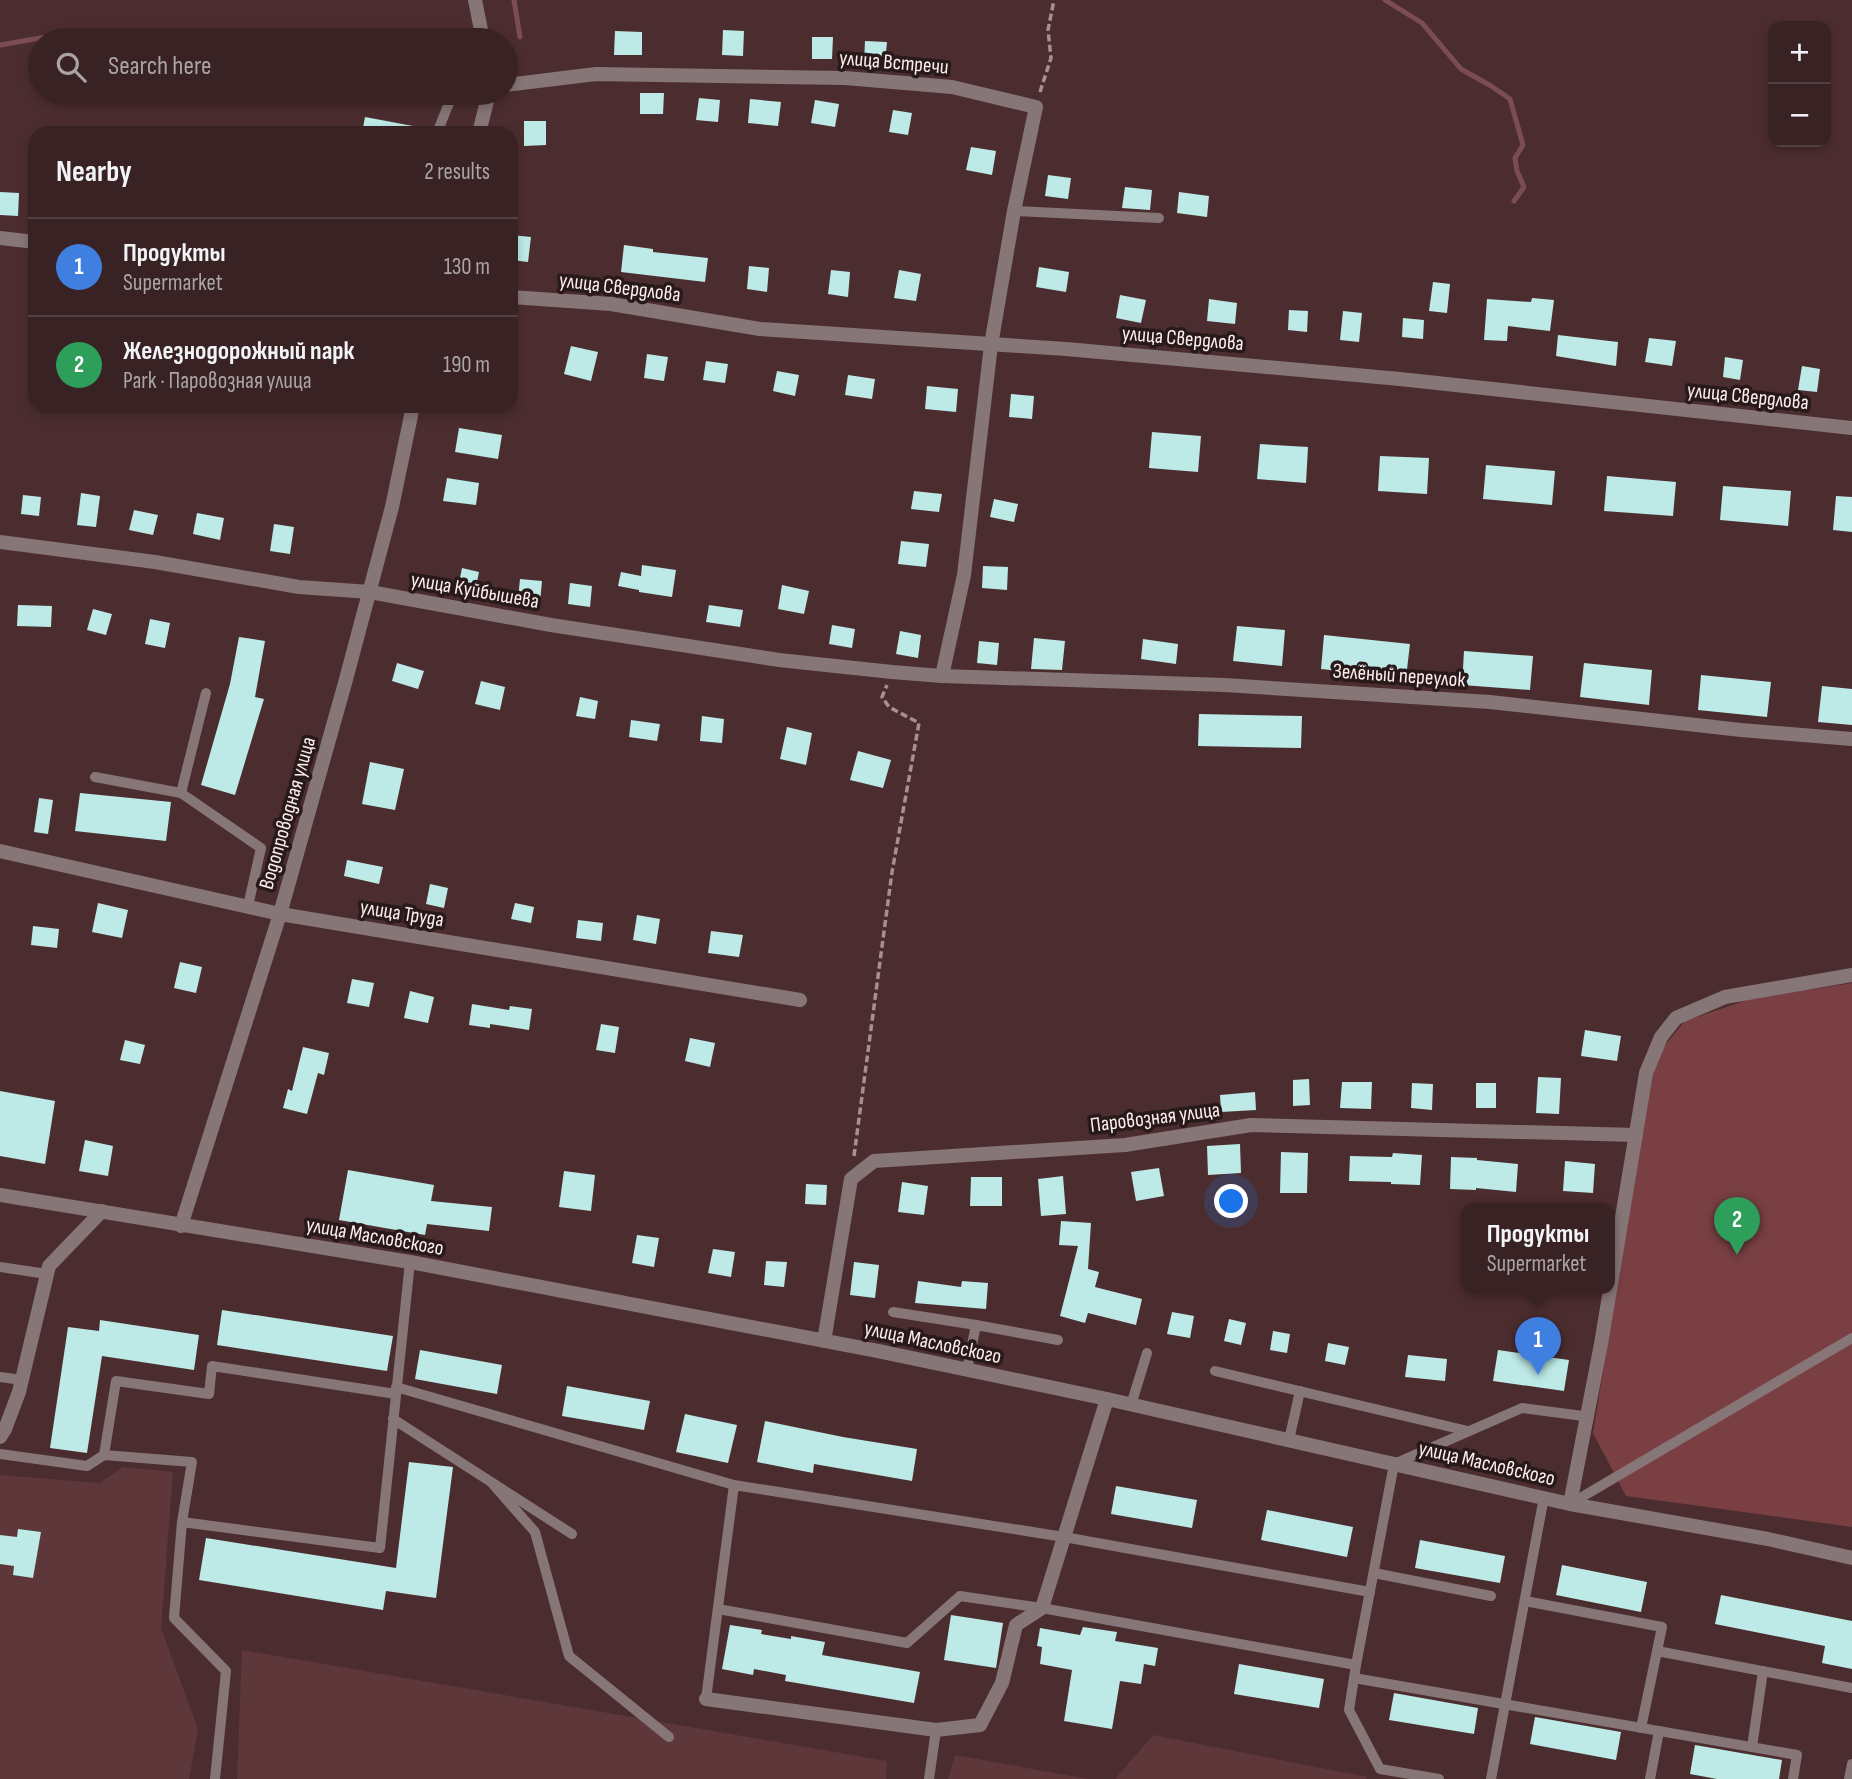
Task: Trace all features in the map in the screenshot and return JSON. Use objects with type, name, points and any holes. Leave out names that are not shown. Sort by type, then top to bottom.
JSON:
[{"type":"street","points":[[475,0],[481,28]]},
{"type":"street","name":"улица Встречи","points":[[518,84],[596,74],[845,78],[951,87],[1036,107]]},
{"type":"street","points":[[480,126],[486,105]]},
{"type":"street","points":[[942,676],[964,575],[991,345],[1014,211],[1036,107]]},
{"type":"street","points":[[0,238],[28,241]]},
{"type":"street","name":"улица Свердлова","points":[[518,297],[611,304],[760,329],[1066,349],[1400,379],[1852,428]]},
{"type":"street","name":"Водопроводная улица","points":[[181,1226],[280,914],[370,592],[392,507],[411,413]]},
{"type":"street","name":"улица Куйбышева","points":[[0,542],[155,562],[299,587],[370,592],[551,625],[779,660],[942,676]]},
{"type":"street","name":"Зелёный переулок","points":[[942,676],[1224,685],[1490,702],[1741,730],[1852,739]]},
{"type":"street","name":"улица Труда","points":[[0,851],[280,914],[800,1000]]},
{"type":"street","points":[[1615,1260],[1646,1073],[1661,1037],[1676,1018],[1725,997],[1852,975]]},
{"type":"street","name":"Паровозная улица","points":[[851,1178],[874,1161],[1125,1145],[1251,1125],[1636,1135]]},
{"type":"street","points":[[824,1341],[851,1178]]},
{"type":"street","name":"улица Масловского","points":[[0,1195],[410,1262],[824,1341],[1107,1399],[1570,1504],[1768,1539],[1852,1558]]},
{"type":"street","points":[[0,1437],[19,1392],[50,1266],[102,1211]]},
{"type":"street","points":[[1570,1504],[1609,1294]]},
{"type":"street","points":[[706,1699],[936,1730],[980,1724],[1002,1683],[1016,1625],[1042,1608],[1107,1399]]},
{"type":"lane","points":[[478,28],[480,24]]},
{"type":"lane","points":[[440,126],[448,105]]},
{"type":"lane","points":[[1014,211],[1159,218]]},
{"type":"lane","points":[[181,793],[206,693]]},
{"type":"lane","points":[[95,777],[181,793],[261,848],[248,906]]},
{"type":"lane","points":[[182,1522],[380,1548],[410,1262]]},
{"type":"lane","points":[[0,1267],[47,1274]]},
{"type":"lane","points":[[893,1312],[1058,1340]]},
{"type":"lane","points":[[967,1370],[976,1325]]},
{"type":"lane","points":[[1570,1504],[1852,1338]]},
{"type":"lane","points":[[1131,1405],[1147,1353]]},
{"type":"lane","points":[[103,1455],[116,1381],[209,1394],[212,1366],[396,1391],[734,1485],[1064,1537],[1370,1592]]},
{"type":"lane","points":[[1215,1371],[1468,1431]]},
{"type":"lane","points":[[0,1377],[22,1380]]},
{"type":"lane","points":[[1289,1440],[1300,1391]]},
{"type":"lane","points":[[1439,1779],[1380,1769],[1349,1710],[1394,1464],[1522,1408],[1583,1416]]},
{"type":"lane","points":[[393,1419],[572,1534]]},
{"type":"lane","points":[[0,1454],[87,1466],[103,1455],[192,1462],[182,1522],[174,1618],[226,1671],[215,1779]]},
{"type":"lane","points":[[491,1482],[535,1532],[569,1656],[669,1737]]},
{"type":"lane","points":[[706,1699],[734,1485]]},
{"type":"lane","points":[[1491,1779],[1544,1497]]},
{"type":"lane","points":[[1374,1573],[1491,1596]]},
{"type":"lane","points":[[718,1609],[907,1643],[960,1595],[1356,1665]]},
{"type":"lane","points":[[1525,1601],[1662,1627],[1642,1728]]},
{"type":"lane","points":[[1657,1651],[1852,1688]]},
{"type":"lane","points":[[1752,1747],[1763,1671]]},
{"type":"lane","points":[[1354,1678],[1797,1755],[1793,1779]]},
{"type":"lane","points":[[929,1779],[936,1730]]},
{"type":"lane","points":[[1650,1779],[1659,1731]]},
{"type":"lane","points":[[1849,1779],[1852,1763]]},
{"type":"path","points":[[1036,107],[1051,58],[1048,30],[1054,0]]},
{"type":"path","points":[[851,1178],[891,872],[919,723],[889,707],[883,697],[892,672]]},
{"type":"shaded area","points":[[1852,983],[1852,1527],[1626,1496],[1593,1433],[1651,1077],[1664,1046],[1685,1021],[1750,999]]},
{"type":"shaded area","points":[[123,1467],[173,1472],[161,1628],[198,1729],[189,1779],[0,1779],[0,1475],[100,1483]]},
{"type":"shaded area","points":[[242,1650],[887,1761],[886,1779],[237,1779]]},
{"type":"shaded area","points":[[1153,1735],[1367,1777],[1115,1779]]},
{"type":"shaded area","points":[[955,1755],[1088,1779],[948,1779]]},
{"type":"building","points":[[723,30],[744,31],[743,56],[722,55]]},
{"type":"building","points":[[615,31],[642,32],[642,55],[614,55]]},
{"type":"building","points":[[812,37],[833,37],[832,59],[812,59]]},
{"type":"building","points":[[865,41],[887,42],[885,63],[864,62]]},
{"type":"building","points":[[640,93],[664,93],[663,114],[640,114]]},
{"type":"building","points":[[699,98],[720,100],[718,122],[696,120]]},
{"type":"building","points":[[750,99],[781,102],[778,126],[748,123]]},
{"type":"building","points":[[815,100],[839,104],[835,127],[811,123]]},
{"type":"building","points":[[893,110],[912,113],[908,135],[889,132]]},
{"type":"building","points":[[365,117],[413,126],[363,126]]},
{"type":"building","points":[[524,121],[546,121],[546,145],[524,146]]},
{"type":"building","points":[[971,147],[996,151],[992,175],[966,170]]},
{"type":"building","points":[[1048,175],[1071,178],[1068,199],[1045,196]]},
{"type":"building","points":[[1125,187],[1152,190],[1150,210],[1122,208]]},
{"type":"building","points":[[0,192],[19,193],[18,216],[0,215]]},
{"type":"building","points":[[1179,192],[1209,196],[1207,217],[1177,213]]},
{"type":"building","points":[[518,236],[531,237],[528,262],[518,261]]},
{"type":"building","points":[[624,245],[653,249],[653,252],[708,258],[705,282],[621,272]]},
{"type":"building","points":[[749,266],[769,268],[767,292],[747,289]]},
{"type":"building","points":[[1039,267],[1069,272],[1066,292],[1036,287]]},
{"type":"building","points":[[831,270],[850,272],[848,297],[828,294]]},
{"type":"building","points":[[899,270],[921,274],[916,301],[894,298]]},
{"type":"building","points":[[1433,282],[1450,284],[1447,313],[1429,311]]},
{"type":"building","points":[[1120,295],[1146,300],[1141,323],[1116,318]]},
{"type":"building","points":[[1532,298],[1554,300],[1550,331],[1508,326],[1507,341],[1484,340],[1487,299],[1531,302]]},
{"type":"building","points":[[1209,299],[1237,303],[1235,324],[1207,321]]},
{"type":"building","points":[[1289,310],[1308,311],[1307,332],[1288,330]]},
{"type":"building","points":[[1343,311],[1362,313],[1359,342],[1340,340]]},
{"type":"building","points":[[1403,318],[1424,320],[1423,339],[1402,337]]},
{"type":"building","points":[[1558,335],[1618,342],[1616,366],[1556,356]]},
{"type":"building","points":[[1649,338],[1676,341],[1672,366],[1645,362]]},
{"type":"building","points":[[571,346],[598,352],[591,381],[564,374]]},
{"type":"building","points":[[647,354],[668,357],[664,381],[644,378]]},
{"type":"building","points":[[1725,357],[1743,360],[1740,380],[1723,377]]},
{"type":"building","points":[[706,361],[728,364],[725,383],[703,380]]},
{"type":"building","points":[[1802,366],[1820,369],[1817,392],[1798,390]]},
{"type":"building","points":[[777,371],[799,375],[795,396],[773,391]]},
{"type":"building","points":[[848,375],[875,379],[872,399],[845,395]]},
{"type":"building","points":[[927,386],[958,389],[956,412],[925,409]]},
{"type":"building","points":[[1011,394],[1034,396],[1032,419],[1009,417]]},
{"type":"building","points":[[459,428],[502,435],[498,459],[455,452]]},
{"type":"building","points":[[1152,432],[1201,436],[1198,472],[1149,468]]},
{"type":"building","points":[[1260,444],[1308,447],[1306,483],[1257,479]]},
{"type":"building","points":[[1380,456],[1429,458],[1427,494],[1378,491]]},
{"type":"building","points":[[1486,465],[1555,471],[1552,505],[1483,499]]},
{"type":"building","points":[[1607,476],[1676,482],[1673,516],[1604,511]]},
{"type":"building","points":[[447,478],[479,483],[476,505],[443,501]]},
{"type":"building","points":[[1723,486],[1791,491],[1788,526],[1720,520]]},
{"type":"building","points":[[914,491],[942,494],[939,512],[911,509]]},
{"type":"building","points":[[81,493],[100,496],[96,527],[77,525]]},
{"type":"building","points":[[23,495],[41,497],[39,516],[21,514]]},
{"type":"building","points":[[1836,496],[1852,497],[1852,532],[1833,530]]},
{"type":"building","points":[[994,499],[1018,504],[1014,522],[990,517]]},
{"type":"building","points":[[134,510],[158,515],[153,535],[129,530]]},
{"type":"building","points":[[197,513],[224,518],[220,540],[193,534]]},
{"type":"building","points":[[274,524],[294,527],[290,554],[270,551]]},
{"type":"building","points":[[901,541],[929,544],[926,567],[898,564]]},
{"type":"building","points":[[642,565],[676,570],[672,597],[618,586],[621,572],[641,576]]},
{"type":"building","points":[[983,566],[1008,567],[1007,590],[982,588]]},
{"type":"building","points":[[462,568],[479,572],[474,596],[457,593]]},
{"type":"building","points":[[520,579],[542,581],[540,602],[518,600]]},
{"type":"building","points":[[570,583],[592,586],[590,607],[568,604]]},
{"type":"building","points":[[782,585],[809,591],[804,614],[778,609]]},
{"type":"building","points":[[18,605],[52,606],[51,627],[17,626]]},
{"type":"building","points":[[709,605],[743,610],[740,627],[706,622]]},
{"type":"building","points":[[93,609],[112,614],[106,635],[87,630]]},
{"type":"building","points":[[150,619],[170,623],[165,648],[145,644]]},
{"type":"building","points":[[832,625],[855,629],[852,648],[829,644]]},
{"type":"building","points":[[1237,626],[1285,630],[1282,666],[1233,661]]},
{"type":"building","points":[[900,631],[921,635],[918,658],[896,654]]},
{"type":"building","points":[[1324,635],[1410,644],[1406,678],[1321,669]]},
{"type":"building","points":[[239,637],[265,641],[255,697],[264,699],[235,795],[201,785],[230,684]]},
{"type":"building","points":[[1034,638],[1065,641],[1062,670],[1031,669]]},
{"type":"building","points":[[1143,639],[1178,644],[1176,664],[1141,659]]},
{"type":"building","points":[[979,641],[999,643],[997,665],[977,663]]},
{"type":"building","points":[[1464,651],[1533,656],[1530,690],[1462,685]]},
{"type":"building","points":[[397,663],[424,671],[418,689],[392,681]]},
{"type":"building","points":[[1584,663],[1652,670],[1649,705],[1580,697]]},
{"type":"building","points":[[1701,675],[1771,682],[1767,717],[1698,710]]},
{"type":"building","points":[[481,681],[505,687],[500,710],[475,704]]},
{"type":"building","points":[[1822,686],[1852,689],[1852,725],[1818,722]]},
{"type":"building","points":[[580,697],[598,701],[595,719],[576,716]]},
{"type":"building","points":[[1199,714],[1302,716],[1301,748],[1198,746]]},
{"type":"building","points":[[702,716],[724,719],[722,743],[700,741]]},
{"type":"building","points":[[631,720],[660,724],[657,741],[629,737]]},
{"type":"building","points":[[787,727],[812,733],[806,765],[780,759]]},
{"type":"building","points":[[858,751],[891,760],[883,788],[850,780]]},
{"type":"building","points":[[370,762],[404,769],[395,810],[362,804]]},
{"type":"building","points":[[80,793],[171,802],[166,841],[75,831]]},
{"type":"building","points":[[39,798],[53,800],[48,834],[34,832]]},
{"type":"building","points":[[347,860],[383,867],[379,884],[344,876]]},
{"type":"building","points":[[430,884],[448,888],[444,908],[426,904]]},
{"type":"building","points":[[98,903],[128,910],[122,938],[92,932]]},
{"type":"building","points":[[515,903],[534,907],[531,923],[511,919]]},
{"type":"building","points":[[637,915],[660,919],[656,944],[633,940]]},
{"type":"building","points":[[578,920],[603,923],[601,941],[576,938]]},
{"type":"building","points":[[33,926],[59,929],[57,948],[31,945]]},
{"type":"building","points":[[711,931],[743,935],[739,957],[708,953]]},
{"type":"building","points":[[180,962],[202,967],[196,993],[174,988]]},
{"type":"building","points":[[352,979],[374,983],[369,1007],[347,1003]]},
{"type":"building","points":[[410,991],[434,997],[428,1023],[404,1018]]},
{"type":"building","points":[[472,1004],[509,1010],[510,1006],[532,1009],[529,1030],[490,1024],[490,1028],[469,1025]]},
{"type":"building","points":[[601,1024],[619,1027],[615,1053],[596,1050]]},
{"type":"building","points":[[1585,1030],[1621,1036],[1617,1061],[1581,1056]]},
{"type":"building","points":[[690,1038],[715,1043],[710,1067],[685,1061]]},
{"type":"building","points":[[125,1040],[145,1045],[140,1064],[120,1060]]},
{"type":"building","points":[[303,1047],[329,1053],[324,1075],[318,1073],[307,1114],[283,1108],[288,1089],[292,1091]]},
{"type":"building","points":[[1538,1077],[1561,1078],[1559,1114],[1536,1113]]},
{"type":"building","points":[[1309,1079],[1310,1105],[1293,1106],[1293,1080]]},
{"type":"building","points":[[1342,1082],[1372,1082],[1371,1109],[1340,1108]]},
{"type":"building","points":[[1412,1083],[1433,1084],[1432,1110],[1411,1108]]},
{"type":"building","points":[[1476,1083],[1496,1083],[1496,1108],[1476,1108]]},
{"type":"building","points":[[0,1091],[55,1101],[45,1164],[0,1156]]},
{"type":"building","points":[[1255,1092],[1256,1110],[1221,1112],[1220,1095]]},
{"type":"building","points":[[85,1140],[113,1146],[108,1176],[79,1171]]},
{"type":"building","points":[[1240,1144],[1241,1173],[1208,1175],[1207,1146]]},
{"type":"building","points":[[1281,1152],[1308,1153],[1307,1193],[1280,1193]]},
{"type":"building","points":[[1393,1153],[1422,1155],[1420,1185],[1349,1181],[1350,1156],[1392,1157]]},
{"type":"building","points":[[1451,1157],[1518,1164],[1516,1192],[1476,1188],[1450,1189]]},
{"type":"building","points":[[1565,1161],[1595,1164],[1593,1193],[1563,1191]]},
{"type":"building","points":[[1159,1168],[1164,1196],[1136,1201],[1131,1172]]},
{"type":"building","points":[[348,1170],[434,1185],[431,1201],[492,1207],[489,1231],[427,1224],[425,1235],[339,1220]]},
{"type":"building","points":[[564,1171],[595,1175],[591,1211],[559,1207]]},
{"type":"building","points":[[1063,1176],[1066,1214],[1041,1216],[1038,1179]]},
{"type":"building","points":[[971,1177],[1002,1177],[1002,1206],[970,1206]]},
{"type":"building","points":[[902,1182],[928,1186],[924,1215],[898,1212]]},
{"type":"building","points":[[806,1184],[827,1185],[826,1205],[805,1204]]},
{"type":"building","points":[[1061,1221],[1091,1223],[1088,1269],[1099,1272],[1095,1287],[1142,1299],[1136,1325],[1088,1313],[1085,1323],[1060,1316],[1078,1246],[1059,1245]]},
{"type":"building","points":[[637,1235],[659,1238],[654,1267],[632,1263]]},
{"type":"building","points":[[713,1249],[735,1252],[731,1277],[708,1273]]},
{"type":"building","points":[[766,1261],[787,1262],[784,1287],[764,1285]]},
{"type":"building","points":[[854,1262],[879,1265],[875,1298],[850,1295]]},
{"type":"building","points":[[918,1281],[961,1287],[962,1281],[988,1283],[986,1309],[915,1303]]},
{"type":"building","points":[[222,1310],[393,1336],[387,1371],[217,1345]]},
{"type":"building","points":[[1172,1312],[1194,1316],[1190,1338],[1167,1334]]},
{"type":"building","points":[[1229,1319],[1246,1323],[1241,1345],[1224,1341]]},
{"type":"building","points":[[100,1320],[199,1335],[194,1370],[102,1356],[87,1453],[50,1448],[68,1327],[99,1331]]},
{"type":"building","points":[[1273,1331],[1290,1334],[1287,1353],[1270,1350]]},
{"type":"building","points":[[1328,1343],[1349,1347],[1345,1365],[1325,1361]]},
{"type":"building","points":[[420,1350],[502,1365],[497,1394],[415,1379]]},
{"type":"building","points":[[1498,1350],[1569,1360],[1564,1391],[1493,1381]]},
{"type":"building","points":[[1408,1355],[1447,1359],[1445,1381],[1405,1377]]},
{"type":"building","points":[[567,1386],[650,1401],[644,1430],[562,1416]]},
{"type":"building","points":[[685,1414],[737,1425],[728,1463],[676,1452]]},
{"type":"building","points":[[765,1421],[917,1449],[912,1481],[814,1464],[813,1473],[757,1462]]},
{"type":"building","points":[[409,1462],[453,1467],[436,1598],[386,1591],[383,1610],[199,1580],[206,1538],[396,1568]]},
{"type":"building","points":[[1116,1486],[1197,1500],[1192,1528],[1111,1514]]},
{"type":"building","points":[[1267,1510],[1353,1527],[1347,1557],[1261,1540]]},
{"type":"building","points":[[18,1529],[41,1532],[33,1578],[13,1575],[14,1566],[0,1564],[0,1535],[17,1537]]},
{"type":"building","points":[[1420,1540],[1505,1556],[1500,1583],[1415,1568]]},
{"type":"building","points":[[1562,1565],[1647,1582],[1641,1612],[1556,1595]]},
{"type":"building","points":[[1721,1595],[1852,1621],[1852,1669],[1822,1663],[1825,1646],[1715,1624]]},
{"type":"building","points":[[951,1615],[1003,1623],[996,1668],[944,1660]]},
{"type":"building","points":[[730,1625],[762,1630],[761,1634],[825,1642],[822,1655],[920,1672],[914,1703],[785,1681],[786,1675],[754,1669],[753,1675],[722,1669]]},
{"type":"building","points":[[1083,1627],[1117,1632],[1115,1641],[1158,1648],[1155,1666],[1144,1664],[1141,1684],[1120,1681],[1112,1729],[1064,1721],[1072,1670],[1040,1664],[1042,1647],[1037,1646],[1040,1628],[1080,1635]]},
{"type":"building","points":[[1239,1664],[1324,1679],[1319,1708],[1234,1694]]},
{"type":"building","points":[[1394,1693],[1478,1708],[1474,1734],[1389,1720]]},
{"type":"building","points":[[1535,1717],[1621,1732],[1616,1760],[1530,1744]]},
{"type":"building","points":[[1695,1745],[1782,1760],[1779,1779],[1717,1779],[1690,1774]]},
{"type":"waterway","points":[[514,0],[520,37]]},
{"type":"waterway","points":[[1385,0],[1422,23],[1461,69],[1510,99],[1523,145],[1515,158],[1524,187],[1514,201]]},
{"type":"waterway","points":[[0,45],[28,40]]},
{"type":"place","name":"Железнодорожный парк","points":[[1737,1255]]},
{"type":"place","name":"Продукты","points":[[1538,1375]]}]
